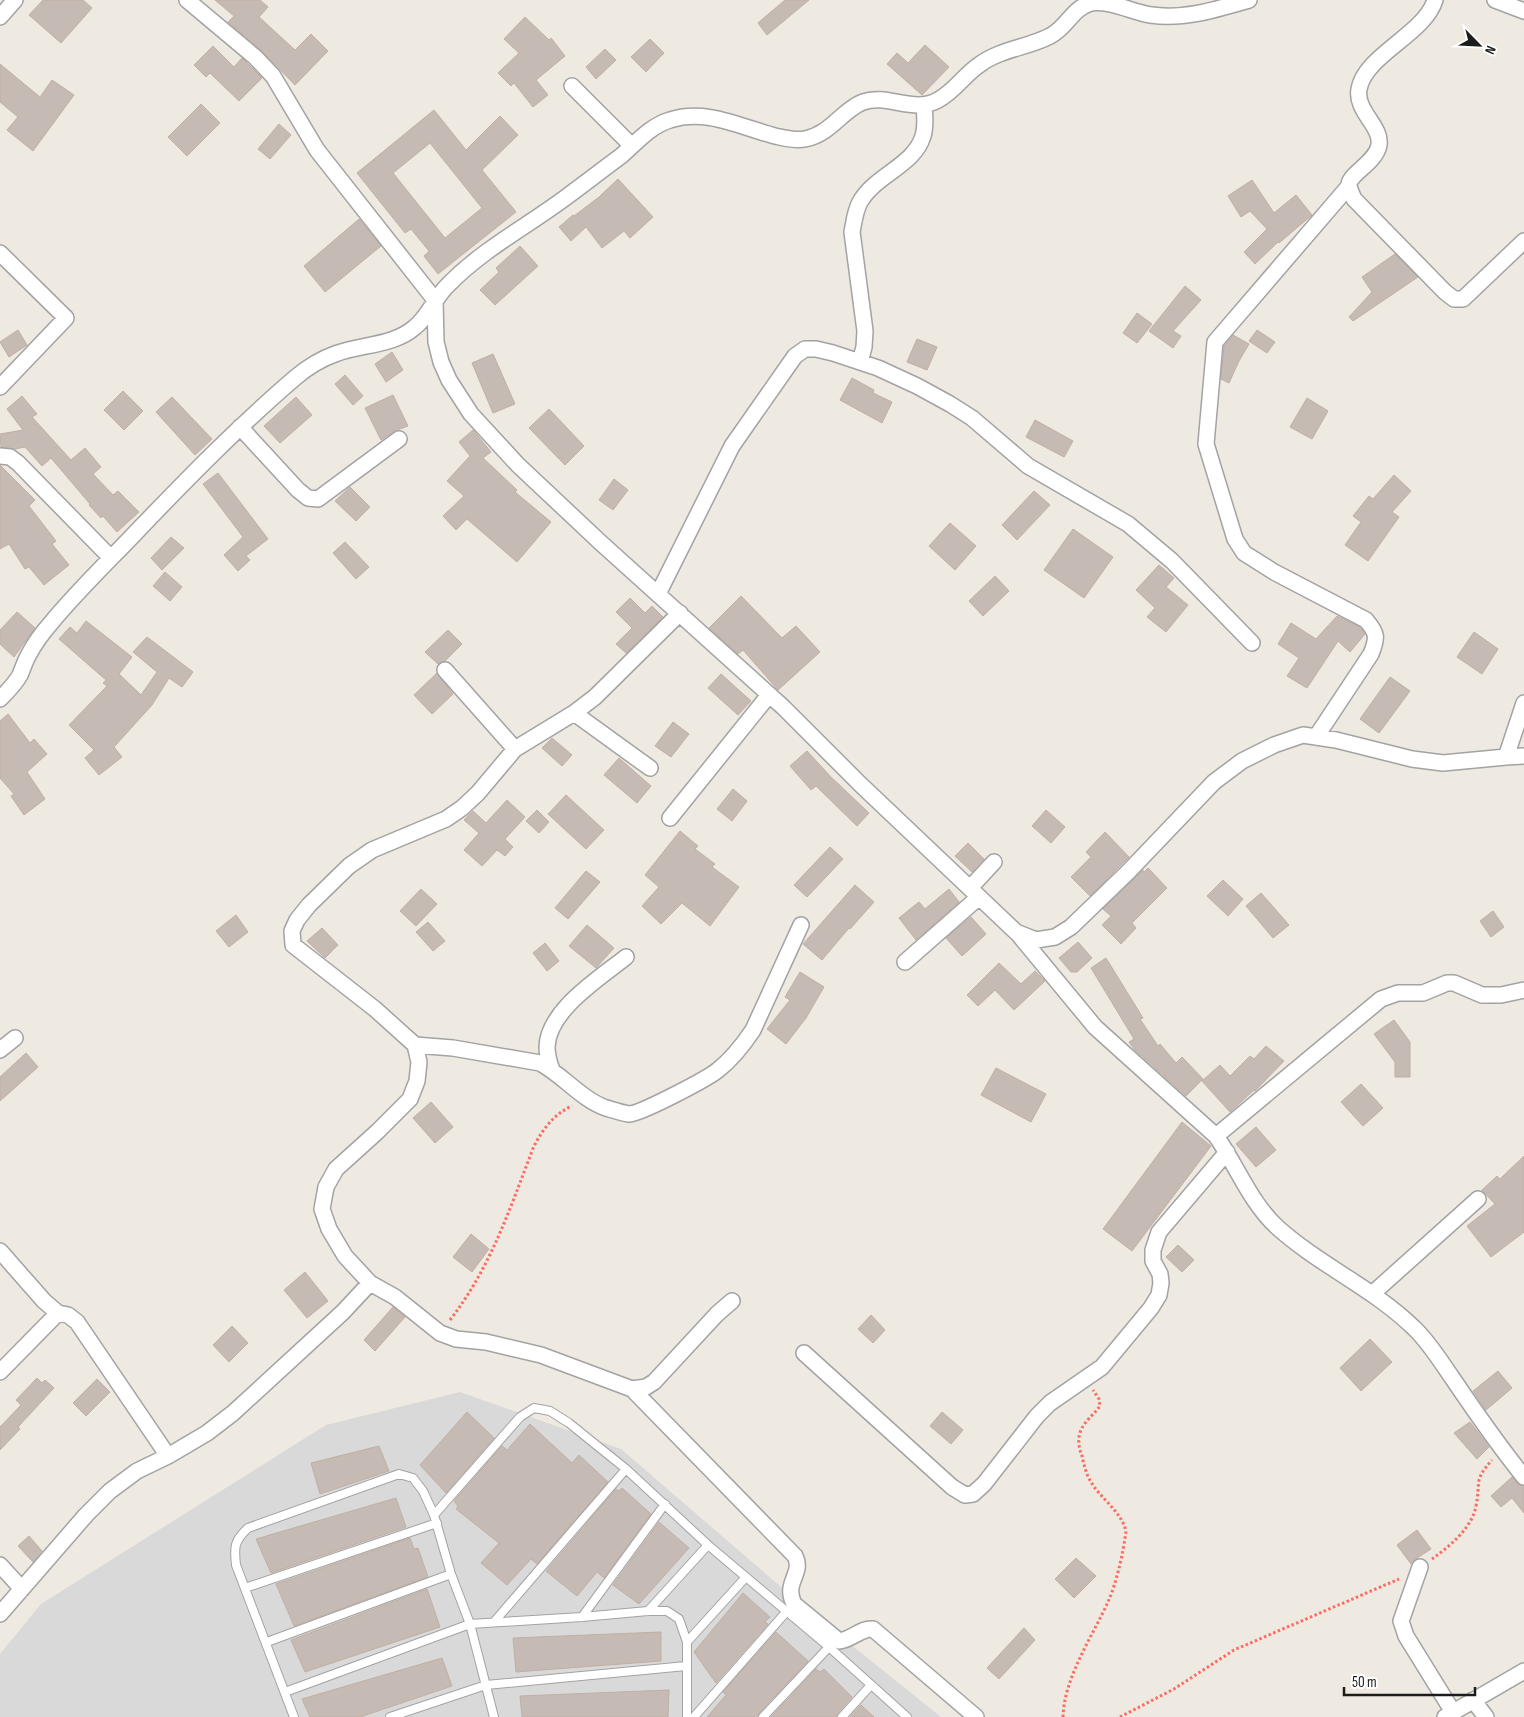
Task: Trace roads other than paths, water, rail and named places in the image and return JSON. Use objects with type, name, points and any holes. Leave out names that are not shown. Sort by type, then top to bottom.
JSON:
[{"type":"street","points":[[0,17],[15,0]]},
{"type":"street","points":[[187,0],[255,56],[273,76],[317,150],[435,300],[436,342],[442,362],[449,380],[471,414],[518,465],[601,543],[769,694],[860,784],[1016,932],[1095,1027],[1216,1136],[1258,1207],[1276,1226],[1305,1250],[1372,1294],[1416,1329],[1524,1478]]},
{"type":"street","points":[[0,699],[19,677],[27,657],[42,633],[110,557],[240,427],[293,380],[317,362],[338,352],[368,346],[408,333],[418,325],[446,286],[493,246],[528,225],[562,201],[649,131],[671,119],[699,116],[726,121],[793,140],[809,138],[830,128],[860,103],[874,99],[909,105],[924,105],[938,101],[977,65],[996,54],[1050,36],[1064,27],[1078,9],[1091,1],[1104,2],[1155,16],[1180,16],[1215,10],[1249,0]]},
{"type":"street","points":[[1316,737],[1371,654],[1376,642],[1375,631],[1366,620],[1274,572],[1244,553],[1235,539],[1206,444],[1215,342],[1349,186],[1351,180],[1367,165],[1376,153],[1379,146],[1379,137],[1360,104],[1358,90],[1370,68],[1421,21],[1433,6],[1435,0]]},
{"type":"street","points":[[1495,0],[1524,11]]},
{"type":"street","points":[[572,86],[632,146]]},
{"type":"street","points":[[860,362],[864,347],[864,331],[852,232],[854,217],[860,202],[868,191],[907,159],[923,138],[925,126],[924,105]]},
{"type":"street","points":[[1349,186],[1354,199],[1454,299],[1463,299],[1524,241]]},
{"type":"street","points":[[0,253],[66,318],[0,387]]},
{"type":"street","points":[[658,594],[732,446],[795,356],[805,349],[816,349],[878,368],[917,386],[972,418],[1028,466],[1128,524],[1172,561],[1252,643]]},
{"type":"street","points":[[240,427],[298,490],[308,498],[318,499],[399,439]]},
{"type":"street","points":[[0,456],[10,457],[18,463],[110,557]]},
{"type":"street","points":[[680,613],[595,697],[574,713],[515,749],[478,793],[446,819],[372,850],[349,866],[308,905],[298,920],[292,931],[293,945],[375,1008],[415,1045],[419,1062],[417,1081],[410,1098],[377,1132],[336,1169],[326,1187],[322,1209],[329,1229],[345,1256],[370,1282],[394,1297],[440,1333],[456,1339],[486,1342],[542,1355],[632,1389],[795,1556],[798,1566],[790,1590],[790,1596],[794,1604],[839,1641],[848,1639],[866,1629],[873,1629],[976,1717]]},
{"type":"street","points":[[445,670],[515,749]]},
{"type":"street","points":[[670,818],[769,694]]},
{"type":"street","points":[[1506,756],[1524,703]]},
{"type":"street","points":[[574,713],[650,768]]},
{"type":"street","points":[[1016,932],[1036,940],[1055,937],[1071,927],[1128,872],[1214,782],[1242,761],[1274,745],[1303,735],[1336,740],[1412,759],[1443,763],[1506,756],[1524,756]]},
{"type":"street","points":[[905,962],[974,892],[994,862]]},
{"type":"street","points":[[415,1045],[453,1048],[540,1063],[552,1070],[592,1102],[629,1114],[644,1110],[717,1071],[744,1044],[753,1030],[801,925]]},
{"type":"street","points":[[552,1070],[548,1058],[547,1045],[550,1033],[565,1008],[578,995],[626,957]]},
{"type":"street","points":[[1216,1136],[1382,998],[1398,993],[1423,993],[1447,983],[1454,983],[1482,994],[1501,995],[1524,990]]},
{"type":"street","points":[[0,1050],[15,1038]]},
{"type":"street","points":[[804,1353],[952,1487],[965,1495],[974,1494],[1037,1416],[1050,1403],[1102,1368],[1151,1308],[1159,1295],[1160,1274],[1154,1261],[1152,1250],[1159,1232],[1227,1152]]},
{"type":"street","points":[[1372,1294],[1478,1199]]},
{"type":"street","points":[[0,1251],[33,1291],[58,1313],[68,1315],[77,1322],[168,1456]]},
{"type":"street","points":[[0,1614],[86,1515],[110,1491],[136,1471],[168,1456],[207,1433],[233,1413],[343,1312],[370,1282]]},
{"type":"street","points":[[632,1389],[646,1387],[654,1382],[717,1314],[732,1301]]},
{"type":"street","points":[[0,1372],[58,1313]]},
{"type":"street","points":[[0,1565],[22,1589]]},
{"type":"street","points":[[1420,1567],[1401,1620],[1406,1636],[1449,1714],[1524,1671]]},
{"type":"street","points":[[1473,1700],[1486,1717]]},
{"type":"lane","points":[[246,1588],[435,1519],[520,1417],[534,1408],[550,1411],[569,1423],[626,1469],[708,1544],[829,1647],[907,1717]]},
{"type":"lane","points":[[494,1622],[626,1469]]},
{"type":"lane","points":[[294,1717],[267,1642],[236,1565],[237,1539],[248,1528],[399,1474],[413,1478],[424,1491],[435,1519],[451,1574],[470,1624],[494,1717]]},
{"type":"lane","points":[[582,1617],[665,1504]]},
{"type":"lane","points":[[648,1611],[708,1544]]},
{"type":"lane","points":[[267,1642],[451,1574]]},
{"type":"lane","points":[[687,1642],[746,1577]]},
{"type":"lane","points":[[285,1692],[470,1624],[667,1611],[679,1620],[687,1642],[687,1717]]},
{"type":"lane","points":[[694,1717],[787,1611]]},
{"type":"lane","points":[[763,1717],[829,1647]]},
{"type":"lane","points":[[390,1717],[486,1685],[686,1666]]},
{"type":"lane","points":[[842,1717],[871,1685]]}]
